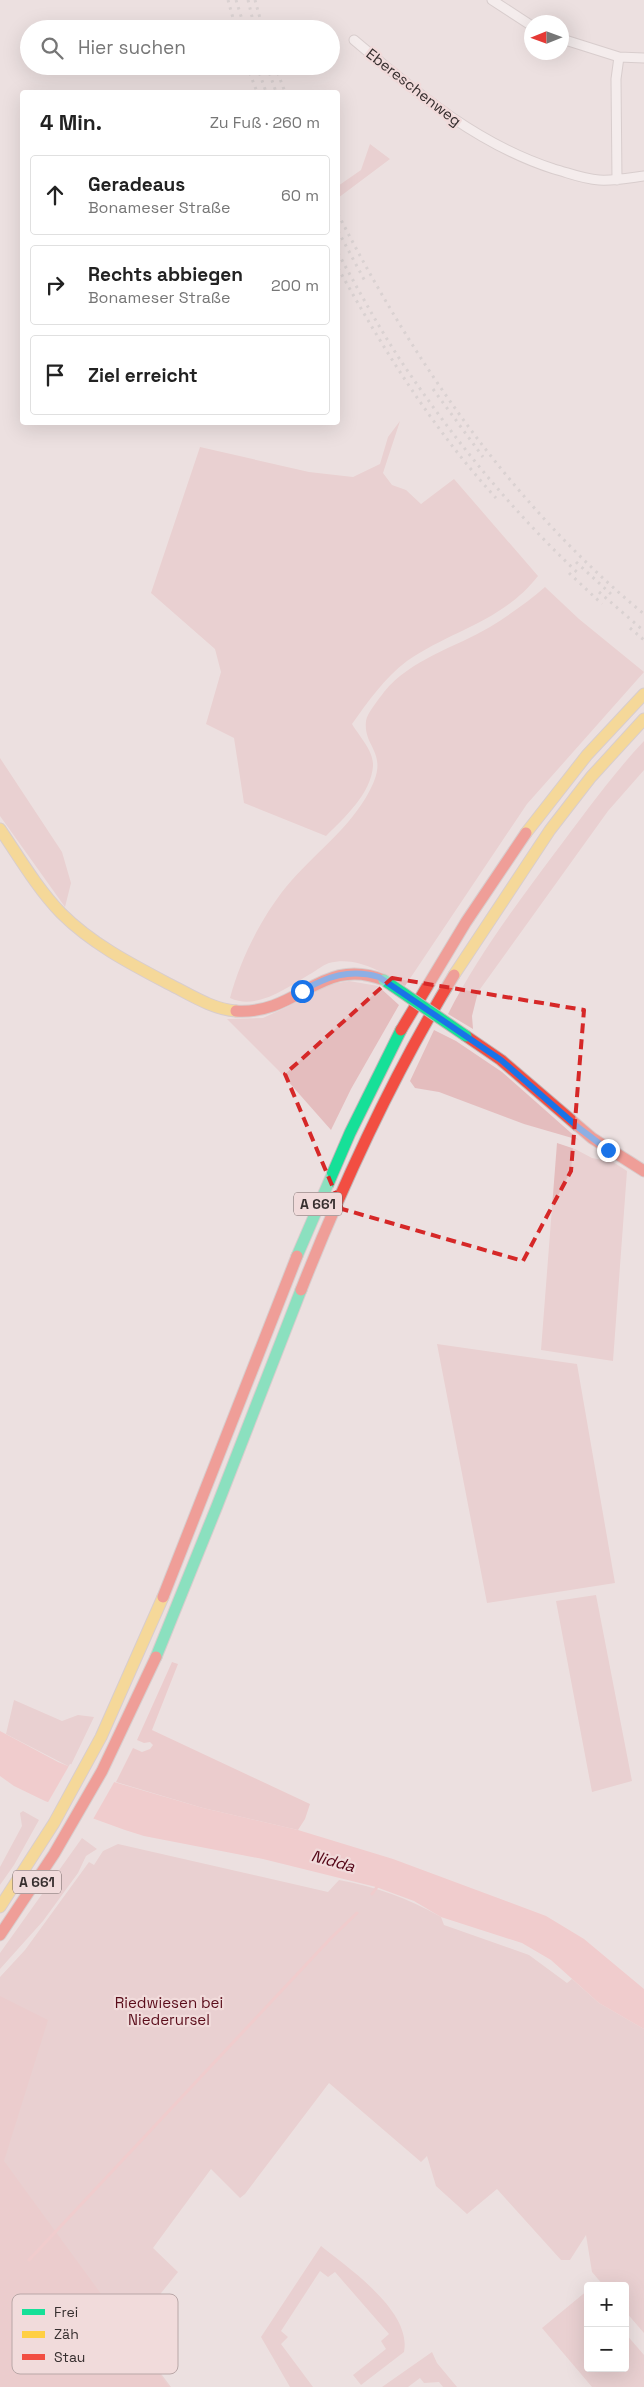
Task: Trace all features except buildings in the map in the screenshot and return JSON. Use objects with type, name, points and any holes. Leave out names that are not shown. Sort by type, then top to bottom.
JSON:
[{"type":"main road","name":"A 661","points":[[0,1906],[28,1867],[56,1820],[86,1766],[130,1676],[173,1579],[291,1269],[326,1184],[367,1096],[421,996],[497,876],[571,774],[644,694]]},
{"type":"main road","name":"A 661","points":[[0,1935],[45,1871],[71,1828],[102,1772],[154,1665],[187,1589],[318,1246],[385,1098],[440,998],[512,885],[585,784],[644,719]]},
{"type":"main road","points":[[0,829],[46,896],[84,934],[128,963],[215,1006],[232,1011],[263,1010],[282,1003],[326,978],[341,974],[365,974],[384,980],[501,1060],[592,1138],[644,1171]]},
{"type":"street","points":[[492,0],[524,21]]},
{"type":"street","name":"Ebereschenweg","points":[[354,40],[436,108],[493,144],[536,163],[577,176],[597,180],[617,180],[644,176]]},
{"type":"street","points":[[569,41],[618,57],[644,58]]},
{"type":"street","points":[[617,180],[616,79],[618,57]]},
{"type":"highlighted area","points":[[392,978],[584,1010],[571,1171],[523,1261],[342,1209],[285,1074]]},
{"type":"green space","points":[[370,144],[390,159],[340,196],[340,185],[361,170]]},
{"type":"green space","points":[[400,421],[383,473],[392,485],[406,490],[421,504],[454,479],[538,576],[524,592],[493,615],[424,650],[407,661],[377,691],[352,724],[366,744],[373,760],[371,776],[356,805],[326,836],[244,803],[234,738],[206,724],[221,672],[215,649],[151,593],[200,447],[309,472],[353,477],[380,464],[388,437]]},
{"type":"green space","points":[[545,587],[579,619],[644,672],[527,804],[405,986],[369,967],[339,961],[329,963],[283,990],[262,999],[241,1001],[230,998],[239,969],[252,940],[268,912],[286,887],[342,829],[362,804],[370,790],[375,777],[377,759],[368,738],[366,721],[371,710],[384,692],[420,662],[490,627]]},
{"type":"green space","points":[[644,741],[644,770],[608,811],[478,992],[472,1016],[473,1029],[448,1014],[471,972],[511,912],[598,796]]},
{"type":"green space","points":[[0,758],[62,852],[71,883],[65,907],[0,816]]},
{"type":"green space","points":[[349,981],[378,986],[399,1005],[351,1089],[331,1130],[278,1070],[227,1019],[263,1018],[289,1006],[309,993],[332,984]]},
{"type":"green space","points":[[434,1030],[456,1041],[502,1072],[579,1140],[524,1124],[439,1092],[415,1088],[410,1081]]},
{"type":"green space","points":[[557,1143],[575,1149],[592,1158],[613,1162],[627,1171],[613,1361],[541,1350]]},
{"type":"green space","points":[[437,1344],[577,1364],[615,1583],[487,1603]]},
{"type":"green space","points":[[596,1595],[632,1781],[592,1792],[556,1601]]},
{"type":"green space","points":[[14,1700],[62,1721],[78,1715],[94,1717],[70,1767],[6,1734]]},
{"type":"green space","points":[[23,1811],[39,1820],[14,1865],[0,1885],[0,1867],[22,1826],[20,1813]]},
{"type":"green space","points":[[82,1838],[97,1849],[86,1856],[78,1873],[43,1921],[0,1969],[0,1953]]},
{"type":"green space","name":"Riedwiesen bei Niederursel","points":[[118,1844],[328,1892],[339,1880],[366,1886],[416,1904],[441,1917],[444,1925],[529,1955],[567,1983],[572,1979],[599,2003],[644,2029],[644,2333],[629,2316],[629,2282],[601,2282],[592,2272],[586,2235],[570,2260],[561,2260],[497,2189],[467,2214],[436,2186],[427,2156],[421,2162],[329,2083],[245,2194],[240,2198],[211,2169],[153,2248],[178,2272],[160,2294],[12,2294],[12,2374],[161,2374],[171,2387],[0,2387],[0,1977],[25,1950],[89,1862],[94,1865],[103,1851]]},
{"type":"green space","points":[[321,2246],[362,2279],[389,2307],[404,2337],[404,2352],[361,2385],[353,2375],[386,2349],[381,2341],[389,2334],[335,2272],[328,2277],[320,2271],[281,2331],[288,2337],[281,2344],[313,2387],[290,2387],[261,2337]]},
{"type":"green space","points":[[584,2293],[584,2372],[629,2372],[629,2338],[644,2355],[644,2387],[592,2387],[542,2328]]},
{"type":"green space","points":[[432,2352],[437,2363],[457,2387],[443,2387],[439,2382],[424,2383],[420,2378],[408,2387],[382,2387]]},
{"type":"shaded area","points":[[172,1662],[178,1664],[152,1730],[310,1804],[305,1819],[298,1830],[203,1808],[116,1782],[133,1748],[142,1752],[150,1749],[153,1745],[150,1742],[144,1743],[137,1740]]},
{"type":"shaded area","points":[[0,1996],[48,2020],[4,2161],[101,2294],[12,2294],[12,2374],[160,2374],[169,2387],[0,2387]]},
{"type":"water","name":"Nidda","points":[[0,1731],[58,1762],[90,1775],[203,1808],[298,1830],[393,1859],[546,1916],[584,1939],[644,1989],[644,2029],[599,2003],[551,1960],[522,1943],[441,1917],[414,1901],[376,1887],[263,1859],[144,1836],[45,1801],[14,1786],[0,1776]]},
{"type":"pier","points":[[70,1764],[116,1779],[92,1821],[47,1804]]},
{"type":"waterway","points":[[372,1894],[379,1884]]},
{"type":"waterway","points":[[29,2260],[331,1938],[357,1913]]},
{"type":"railway","points":[[228,0],[234,20]]},
{"type":"railway","points":[[236,0],[242,20]]},
{"type":"railway","points":[[248,0],[253,20]]},
{"type":"railway","points":[[255,0],[261,20]]},
{"type":"railway","points":[[250,75],[256,90]]},
{"type":"railway","points":[[260,75],[265,90]]},
{"type":"railway","points":[[270,75],[275,90]]},
{"type":"railway","points":[[278,75],[284,90]]},
{"type":"railway","points":[[340,218],[400,325],[434,378],[471,430],[510,480],[552,527],[596,572],[644,614]]},
{"type":"railway","points":[[340,235],[366,283]]},
{"type":"railway","points":[[340,257],[396,353],[424,395],[509,502],[580,575]]},
{"type":"railway","points":[[340,271],[410,388],[451,444],[496,498]]},
{"type":"railway","points":[[433,389],[483,457]]},
{"type":"railway","points":[[576,562],[611,594]]},
{"type":"railway","points":[[569,573],[602,604]]},
{"type":"railway","points":[[599,592],[644,631]]},
{"type":"railway","points":[[630,628],[644,640]]},
{"type":"traffic: fast","points":[[384,980],[466,1036]]},
{"type":"traffic: fast","points":[[297,1256],[350,1133],[401,1030]]},
{"type":"traffic: fast","points":[[156,1657],[301,1290]]},
{"type":"traffic: slow","points":[[526,833],[587,755],[644,694]]},
{"type":"traffic: slow","points":[[454,975],[550,830],[591,777],[644,719]]},
{"type":"traffic: slow","points":[[0,829],[44,893],[73,924],[99,944],[126,961],[194,997],[218,1007],[236,1011]]},
{"type":"traffic: slow","points":[[0,1907],[54,1823],[101,1737],[163,1597]]},
{"type":"traffic: jam","points":[[401,1030],[466,922],[526,833]]},
{"type":"traffic: jam","points":[[236,1011],[258,1010],[277,1004],[326,980],[343,975],[362,974],[384,980]]},
{"type":"traffic: jam","points":[[301,1290],[334,1209],[371,1129],[410,1051],[454,975]]},
{"type":"traffic: jam","points":[[466,1036],[501,1060],[592,1138],[644,1171]]},
{"type":"traffic: jam","points":[[163,1597],[297,1256]]},
{"type":"traffic: jam","points":[[0,1935],[54,1854],[102,1771],[156,1657]]},
{"type":"route","points":[[302,991],[326,978],[334,976],[365,974],[379,977],[501,1060],[579,1128],[608,1150]]}]
